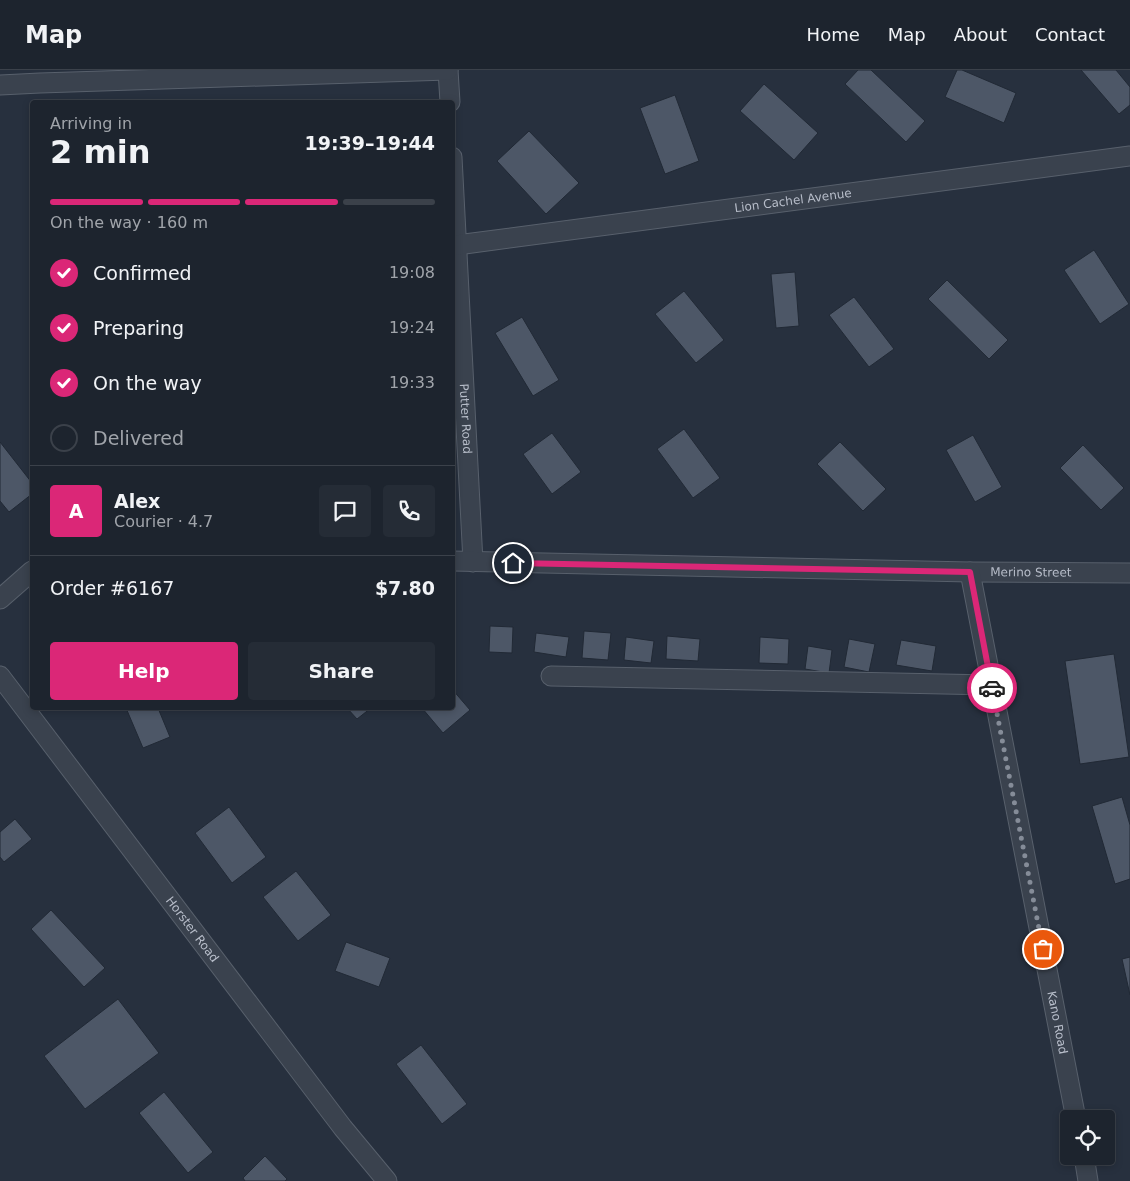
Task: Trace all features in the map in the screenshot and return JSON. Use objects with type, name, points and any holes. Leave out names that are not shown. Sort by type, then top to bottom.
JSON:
[{"type":"street","points":[[4,80],[448,70],[450,100]]},
{"type":"street","name":"Lion Cachel Avenue","points":[[457,245],[1130,156]]},
{"type":"street","name":"Putter Road","points":[[455,210],[473,562]]},
{"type":"street","name":"Merino Street","points":[[455,561],[970,572],[1130,573]]},
{"type":"street","name":"Kano Road","points":[[970,572],[1074,1110]]},
{"type":"street","points":[[0,599],[30,573]]},
{"type":"street","name":"Horster Road","points":[[0,676],[343,1128],[387,1181]]},
{"type":"street","points":[[551,676],[992,685]]},
{"type":"street","points":[[1085,1165],[1088,1181]]},
{"type":"building","points":[[858,70],[871,70],[925,121],[906,142],[845,84]]},
{"type":"building","points":[[957,70],[962,70],[1016,93],[1004,123],[945,97]]},
{"type":"building","points":[[1081,70],[1116,70],[1130,87],[1130,105],[1119,114]]},
{"type":"building","points":[[764,84],[818,133],[794,160],[740,111]]},
{"type":"building","points":[[675,95],[699,161],[665,174],[640,108]]},
{"type":"building","points":[[529,131],[579,183],[546,214],[497,161]]},
{"type":"building","points":[[1094,250],[1129,304],[1100,324],[1064,270]]},
{"type":"building","points":[[795,272],[799,326],[776,328],[771,274]]},
{"type":"building","points":[[947,280],[1008,340],[989,359],[928,299]]},
{"type":"building","points":[[684,291],[724,340],[696,363],[655,314]]},
{"type":"building","points":[[854,297],[894,349],[869,367],[829,315]]},
{"type":"building","points":[[522,317],[559,380],[533,396],[495,333]]},
{"type":"building","points":[[684,429],[720,478],[693,498],[657,449]]},
{"type":"building","points":[[552,433],[581,472],[552,494],[523,454]]},
{"type":"building","points":[[973,435],[1002,487],[975,502],[946,450]]},
{"type":"building","points":[[0,442],[30,480],[30,496],[9,512],[0,501]]},
{"type":"building","points":[[840,442],[886,489],[863,511],[817,464]]},
{"type":"building","points":[[1083,445],[1124,488],[1101,510],[1060,468]]},
{"type":"building","points":[[490,626],[513,627],[512,653],[489,652]]},
{"type":"building","points":[[584,631],[611,633],[608,660],[582,658]]},
{"type":"building","points":[[536,633],[569,637],[566,657],[534,652]]},
{"type":"building","points":[[667,636],[700,639],[698,661],[666,659]]},
{"type":"building","points":[[626,637],[654,641],[651,663],[624,660]]},
{"type":"building","points":[[760,637],[789,639],[788,664],[759,663]]},
{"type":"building","points":[[849,639],[875,644],[869,672],[844,667]]},
{"type":"building","points":[[901,640],[936,646],[932,671],[896,665]]},
{"type":"building","points":[[808,646],[832,650],[829,673],[805,669]]},
{"type":"building","points":[[1114,654],[1129,757],[1080,764],[1065,661]]},
{"type":"building","points":[[455,692],[470,710],[443,733],[424,710],[455,710]]},
{"type":"building","points":[[127,710],[159,710],[170,737],[143,748]]},
{"type":"building","points":[[349,710],[368,710],[357,719]]},
{"type":"building","points":[[1122,797],[1130,825],[1130,879],[1115,884],[1092,806]]},
{"type":"building","points":[[229,807],[266,857],[232,883],[195,833]]},
{"type":"building","points":[[15,819],[32,839],[4,862],[0,857],[0,832]]},
{"type":"building","points":[[296,871],[331,915],[298,941],[263,897]]},
{"type":"building","points":[[51,910],[105,968],[84,987],[31,929]]},
{"type":"building","points":[[346,942],[390,958],[379,987],[335,971]]},
{"type":"building","points":[[1130,957],[1130,995],[1122,959]]},
{"type":"building","points":[[118,999],[159,1053],[85,1109],[44,1056]]},
{"type":"building","points":[[421,1045],[467,1104],[442,1124],[396,1064]]},
{"type":"building","points":[[164,1092],[213,1152],[188,1173],[139,1113]]},
{"type":"building","points":[[265,1156],[287,1179],[285,1181],[245,1181],[243,1178]]},
{"type":"way so far","points":[[992,688],[1043,949]]},
{"type":"route","points":[[513,563],[970,572],[992,688]]}]
